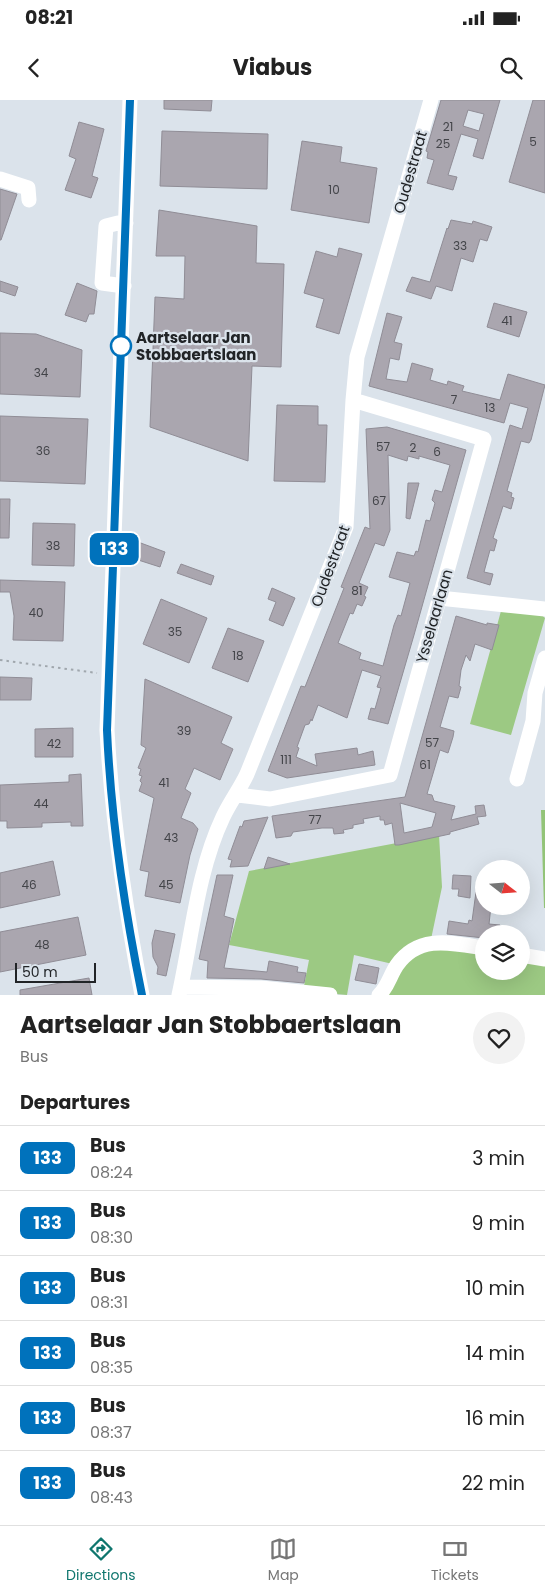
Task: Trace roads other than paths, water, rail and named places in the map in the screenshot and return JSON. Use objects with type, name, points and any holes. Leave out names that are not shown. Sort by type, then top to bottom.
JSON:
[{"type":"street","points":[[130,100],[107,730],[110,796],[123,900],[142,995]]},
{"type":"street","name":"Oudestraat","points":[[330,995],[248,988],[178,993],[206,866],[223,816],[238,794],[346,527],[357,357],[430,100]]},
{"type":"street","points":[[0,179],[28,188],[29,200]]},
{"type":"street","points":[[124,286],[102,283],[106,226],[126,223]]},
{"type":"street","name":"Ysselaarlaan","points":[[238,794],[270,799],[390,775],[484,439],[353,400]]},
{"type":"street","points":[[439,598],[545,609]]},
{"type":"street","points":[[517,779],[533,721],[535,693],[545,658]]},
{"type":"street","points":[[379,995],[384,990],[397,964],[414,947],[445,941],[475,946]]},
{"type":"street","points":[[530,956],[545,959]]},
{"type":"place","name":"Aartselaar Jan Stobbaertslaan","points":[[121,346]]}]
